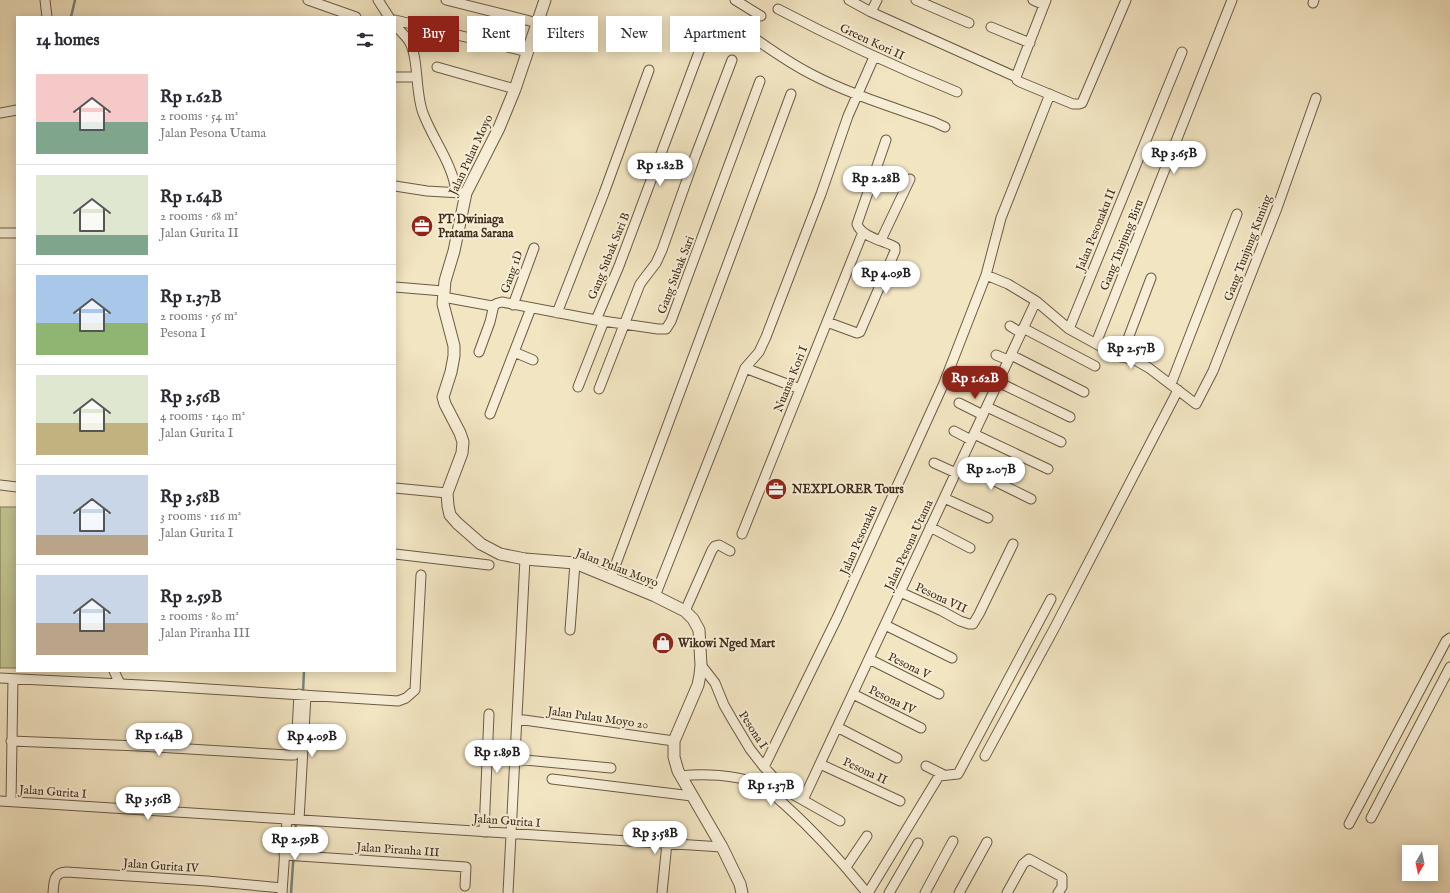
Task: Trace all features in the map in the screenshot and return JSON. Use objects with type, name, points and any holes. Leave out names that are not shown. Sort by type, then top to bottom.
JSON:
[{"type":"street","points":[[45,0],[47,16]]},
{"type":"street","points":[[308,0],[353,16]]},
{"type":"street","points":[[378,0],[389,16]]},
{"type":"street","points":[[446,0],[533,22]]},
{"type":"street","name":"Jalan Pulau Moyo","points":[[540,16],[545,0]]},
{"type":"street","points":[[735,0],[761,16]]},
{"type":"street","points":[[849,0],[871,12],[1016,77],[1020,82],[1074,104],[1082,103],[1126,0]]},
{"type":"street","points":[[871,12],[877,0]]},
{"type":"street","points":[[916,0],[969,23]]},
{"type":"street","points":[[1016,77],[1045,2],[1032,0]]},
{"type":"street","name":"Gang Tunjung Biru","points":[[1096,343],[1232,0]]},
{"type":"street","name":"Green Kori II","points":[[778,9],[874,57],[957,92]]},
{"type":"street","points":[[396,20],[528,52]]},
{"type":"street","points":[[991,27],[1030,43]]},
{"type":"street","points":[[396,28],[409,41],[417,76],[418,94],[422,112],[461,193],[427,191],[396,186]]},
{"type":"street","name":"Jalan Pulau Moyo","points":[[533,38],[515,90],[499,128],[461,193],[447,296],[443,304],[454,346],[454,356],[444,397],[444,404],[460,433],[462,442],[462,453],[447,493],[450,515],[481,544],[500,554],[525,559],[575,563],[655,596],[685,611],[693,619],[699,630],[701,665],[698,685],[674,741],[675,764],[722,847],[740,884],[742,893]]},
{"type":"street","points":[[760,43],[797,67],[857,94],[945,127]]},
{"type":"street","name":"Gang Subak Sari B","points":[[578,388],[619,266],[699,52]]},
{"type":"street","name":"Jalan Pesonaku II","points":[[1068,329],[1182,52]]},
{"type":"street","points":[[655,596],[728,409],[746,368],[759,352],[766,337],[821,194],[857,94],[874,57]]},
{"type":"street","points":[[599,389],[640,284],[656,263],[662,250],[732,60]]},
{"type":"street","points":[[438,67],[515,90]]},
{"type":"street","points":[[557,313],[604,193],[649,70]]},
{"type":"street","points":[[396,77],[417,76]]},
{"type":"street","name":"Gang Subak Sari","points":[[396,287],[492,306],[500,302],[624,324],[664,330],[668,328],[672,321],[760,81]]},
{"type":"street","points":[[611,577],[791,94]]},
{"type":"street","name":"Jalan Pesonaku","points":[[764,767],[837,618],[941,390],[986,275],[1001,218],[1050,94]]},
{"type":"street","name":"Gang Tunjung Kuning","points":[[1178,390],[1196,404],[1213,370],[1277,208],[1316,98]]},
{"type":"street","points":[[0,113],[16,110]]},
{"type":"street","points":[[827,322],[857,334],[860,332],[895,251],[895,247],[863,232],[858,228],[857,224],[886,140]]},
{"type":"street","points":[[881,240],[910,179]]},
{"type":"street","points":[[1170,384],[1236,214]]},
{"type":"street","points":[[0,232],[16,233]]},
{"type":"street","name":"Nuansa Kori I","points":[[742,534],[863,232]]},
{"type":"street","name":"Gang 1D","points":[[513,305],[534,248]]},
{"type":"street","points":[[985,756],[1055,627],[1178,390],[1135,360],[1121,357],[1068,329],[1036,301],[1008,284],[986,275]]},
{"type":"street","points":[[1121,357],[1151,278]]},
{"type":"street","name":"Jalan Pesona Utama","points":[[803,800],[1036,301]]},
{"type":"street","points":[[479,352],[490,322],[494,305]]},
{"type":"street","points":[[490,414],[531,308]]},
{"type":"street","points":[[1010,326],[1022,330],[1095,366]]},
{"type":"street","points":[[514,352],[533,360]]},
{"type":"street","points":[[996,355],[1009,358],[1084,392]]},
{"type":"street","points":[[746,368],[800,389]]},
{"type":"street","points":[[980,380],[997,385],[1070,417]]},
{"type":"street","points":[[959,403],[985,411],[1061,442]]},
{"type":"street","points":[[954,431],[973,437],[1048,468]]},
{"type":"street","points":[[934,463],[956,473]]},
{"type":"street","points":[[960,464],[1031,499]]},
{"type":"street","points":[[0,485],[16,487]]},
{"type":"street","points":[[396,488],[447,493]]},
{"type":"street","points":[[944,498],[988,518]]},
{"type":"street","points":[[930,528],[970,548]]},
{"type":"street","name":"Pesona VII","points":[[900,592],[960,621],[973,624],[1013,544]]},
{"type":"street","points":[[685,611],[712,550],[715,546],[719,545],[730,551]]},
{"type":"street","points":[[396,554],[489,565]]},
{"type":"street","points":[[508,893],[525,559]]},
{"type":"street","points":[[570,630],[575,563]]},
{"type":"street","points":[[0,678],[398,701],[406,698],[415,690],[422,575]]},
{"type":"street","points":[[926,766],[942,774],[958,774],[1051,599]]},
{"type":"street","points":[[885,625],[952,658]]},
{"type":"street","points":[[1350,824],[1420,688],[1446,641],[1450,638]]},
{"type":"street","name":"Pesona V","points":[[869,659],[939,694]]},
{"type":"street","name":"Pesona I","points":[[701,665],[715,683],[724,705],[732,719],[750,749],[764,767],[778,782],[794,795],[840,821]]},
{"type":"street","points":[[1371,818],[1450,667]]},
{"type":"street","points":[[114,672],[120,684]]},
{"type":"street","name":"Jalan Gurita I","points":[[13,679],[11,801],[722,847]]},
{"type":"street","name":"Pesona IV","points":[[853,694],[921,728]]},
{"type":"street","name":"Jalan Gurita IV","points":[[53,893],[56,876],[66,872],[207,881],[282,890],[290,855],[294,820],[302,695]]},
{"type":"street","points":[[484,832],[489,714]]},
{"type":"street","name":"Jalan Pulau Moyo 20","points":[[517,719],[674,741]]},
{"type":"street","points":[[837,727],[897,758]]},
{"type":"street","points":[[11,741],[139,746],[288,755],[294,755],[300,741]]},
{"type":"street","points":[[514,759],[611,768]]},
{"type":"street","name":"Pesona II","points":[[820,764],[900,801]]},
{"type":"street","points":[[681,776],[695,774],[720,776],[745,780],[766,788],[808,826],[846,867],[867,893],[931,788],[942,774]]},
{"type":"street","points":[[552,779],[692,796]]},
{"type":"street","points":[[0,801],[11,801]]},
{"type":"street","points":[[846,867],[867,836]]},
{"type":"street","points":[[925,893],[952,841]]},
{"type":"street","points":[[958,893],[987,842]]},
{"type":"street","points":[[662,893],[667,843]]},
{"type":"street","points":[[889,893],[918,843]]},
{"type":"street","name":"Jalan Piranha III","points":[[290,855],[466,867],[465,886]]},
{"type":"street","points":[[1006,893],[1023,864],[1029,859],[1062,877],[1062,887],[1058,893]]},
{"type":"green space","points":[[0,507],[16,507],[16,668],[0,668]]},
{"type":"waterway","points":[[71,16],[75,0]]},
{"type":"waterway","points":[[303,692],[304,672]]},
{"type":"waterway","points":[[291,893],[296,821]]},
{"type":"place","name":"PT Dwiniaga Pratama Sarana","points":[[422,226]]},
{"type":"place","name":"NEXPLORER Tours","points":[[776,489]]},
{"type":"place","name":"Wikowi Nged Mart","points":[[663,643]]}]
